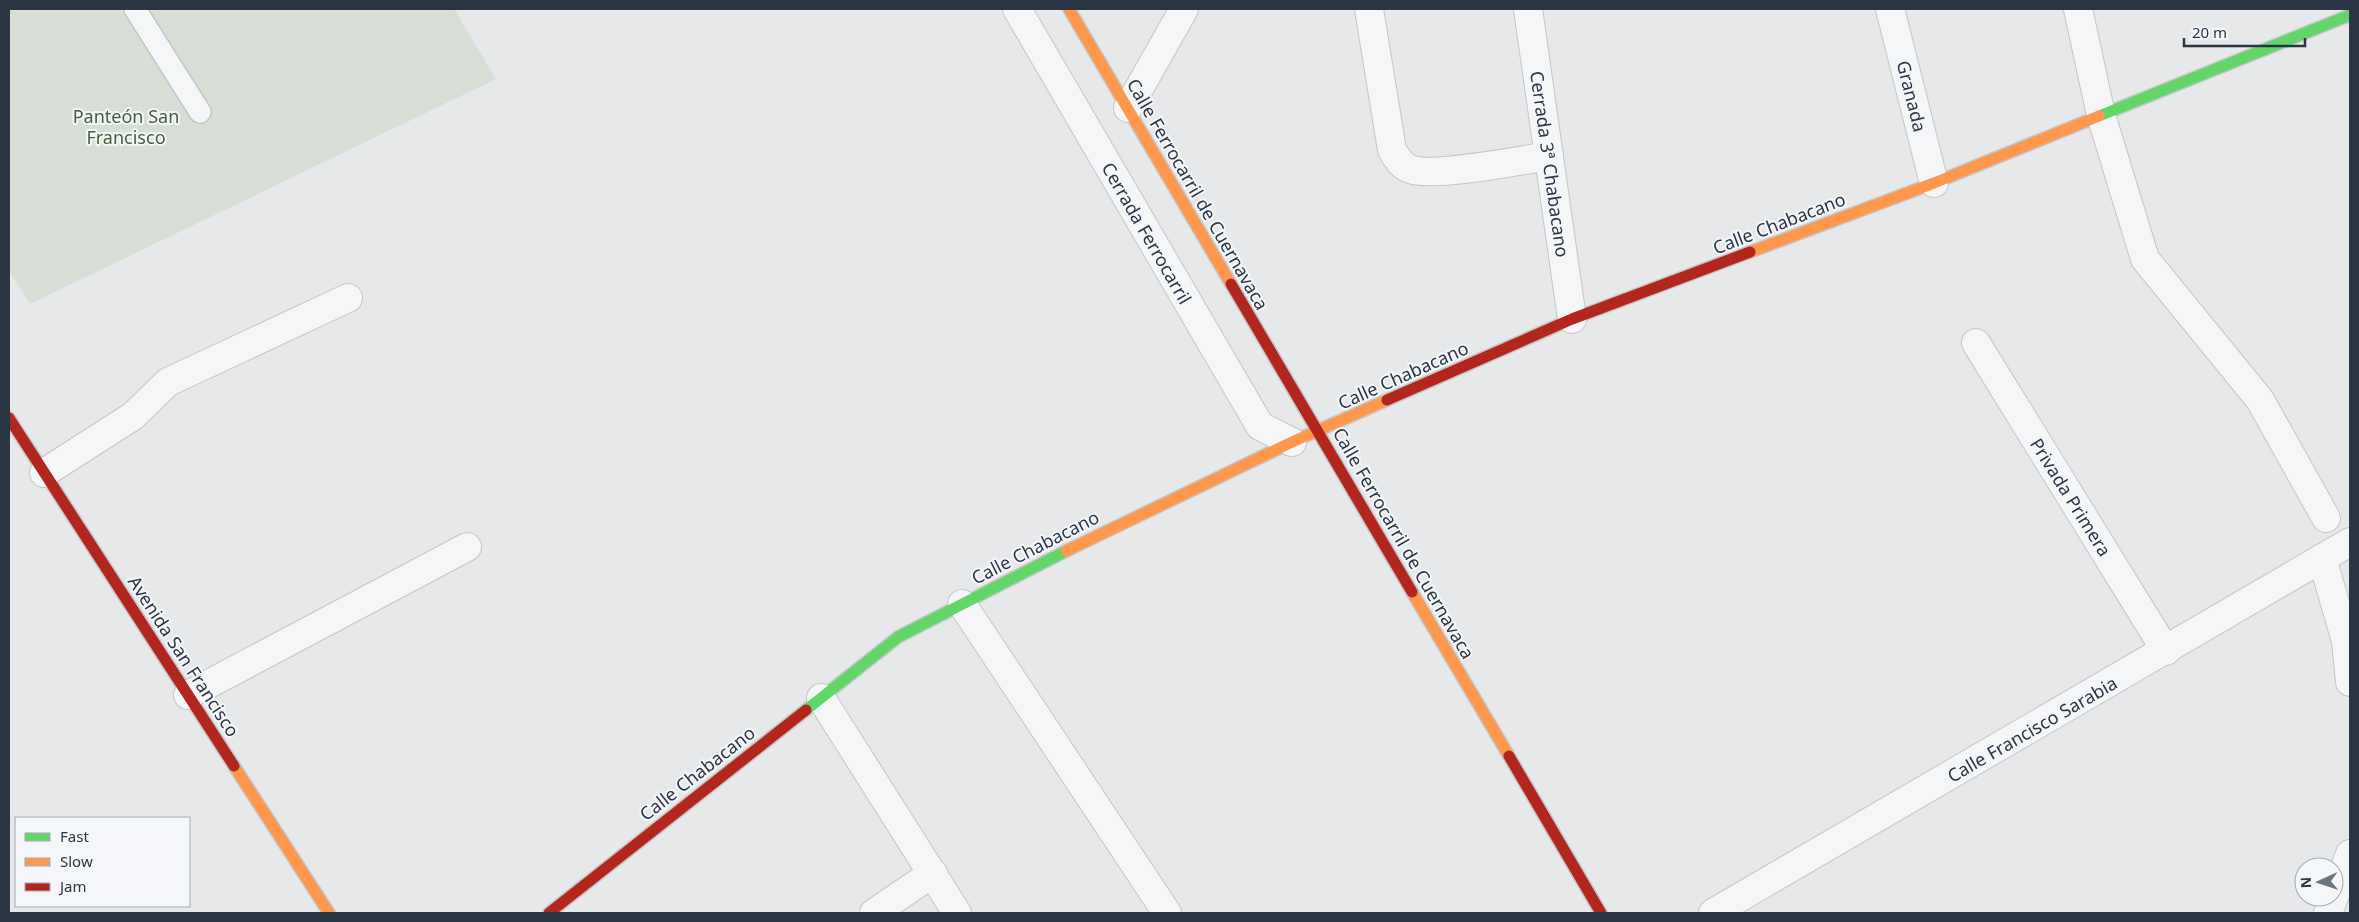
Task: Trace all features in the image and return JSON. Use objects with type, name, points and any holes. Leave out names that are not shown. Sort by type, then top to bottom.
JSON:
[{"type":"street","name":"Cerrada Ferrocarril","points":[[1017,9],[1260,426],[1292,442]]},
{"type":"street","name":"Calle Ferrocarril de Cuernavaca","points":[[1070,9],[1601,913]]},
{"type":"street","points":[[1128,108],[1184,9]]},
{"type":"street","points":[[1369,9],[1392,150],[1402,165],[1412,171],[1433,172],[1549,156]]},
{"type":"street","name":"Cerrada 3ª Chabacano","points":[[1528,9],[1572,319]]},
{"type":"street","name":"Granada","points":[[1890,9],[1934,183]]},
{"type":"street","points":[[2078,9],[2101,115],[2145,259],[2260,400],[2326,518]]},
{"type":"street","name":"Calle Chabacano","points":[[549,913],[898,637],[1020,573],[1292,442],[1572,319],[1934,183],[2350,15]]},
{"type":"street","points":[[44,473],[133,416],[168,382],[348,298]]},
{"type":"street","name":"Privada Primera","points":[[1976,343],[2166,651]]},
{"type":"street","name":"Avenida San Francisco","points":[[9,418],[329,913]]},
{"type":"street","name":"Calle Francisco Sarabia","points":[[1713,913],[2166,651],[2350,542]]},
{"type":"street","points":[[188,696],[467,548]]},
{"type":"street","points":[[2322,558],[2346,641],[2350,682]]},
{"type":"street","points":[[962,604],[1167,913]]},
{"type":"street","points":[[821,698],[957,913]]},
{"type":"street","points":[[2328,913],[2350,854]]},
{"type":"street","points":[[874,913],[933,873]]},
{"type":"lane","points":[[135,9],[200,112]]},
{"type":"green space","name":"Panteón San Francisco","points":[[9,9],[454,9],[496,79],[30,304],[9,271]]},
{"type":"traffic: fast","points":[[2099,116],[2350,15]]},
{"type":"traffic: fast","points":[[806,710],[898,637],[1066,551]]},
{"type":"traffic: slow","points":[[1069,9],[1231,284]]},
{"type":"traffic: slow","points":[[1750,252],[1934,183],[2099,116]]},
{"type":"traffic: slow","points":[[1066,551],[1292,442],[1387,400]]},
{"type":"traffic: slow","points":[[1412,592],[1509,756]]},
{"type":"traffic: slow","points":[[234,766],[329,913]]},
{"type":"traffic: jam","points":[[1387,400],[1572,319],[1750,252]]},
{"type":"traffic: jam","points":[[1231,284],[1412,592]]},
{"type":"traffic: jam","points":[[9,418],[234,766]]},
{"type":"traffic: jam","points":[[549,913],[806,710]]},
{"type":"traffic: jam","points":[[1509,756],[1601,913]]}]
